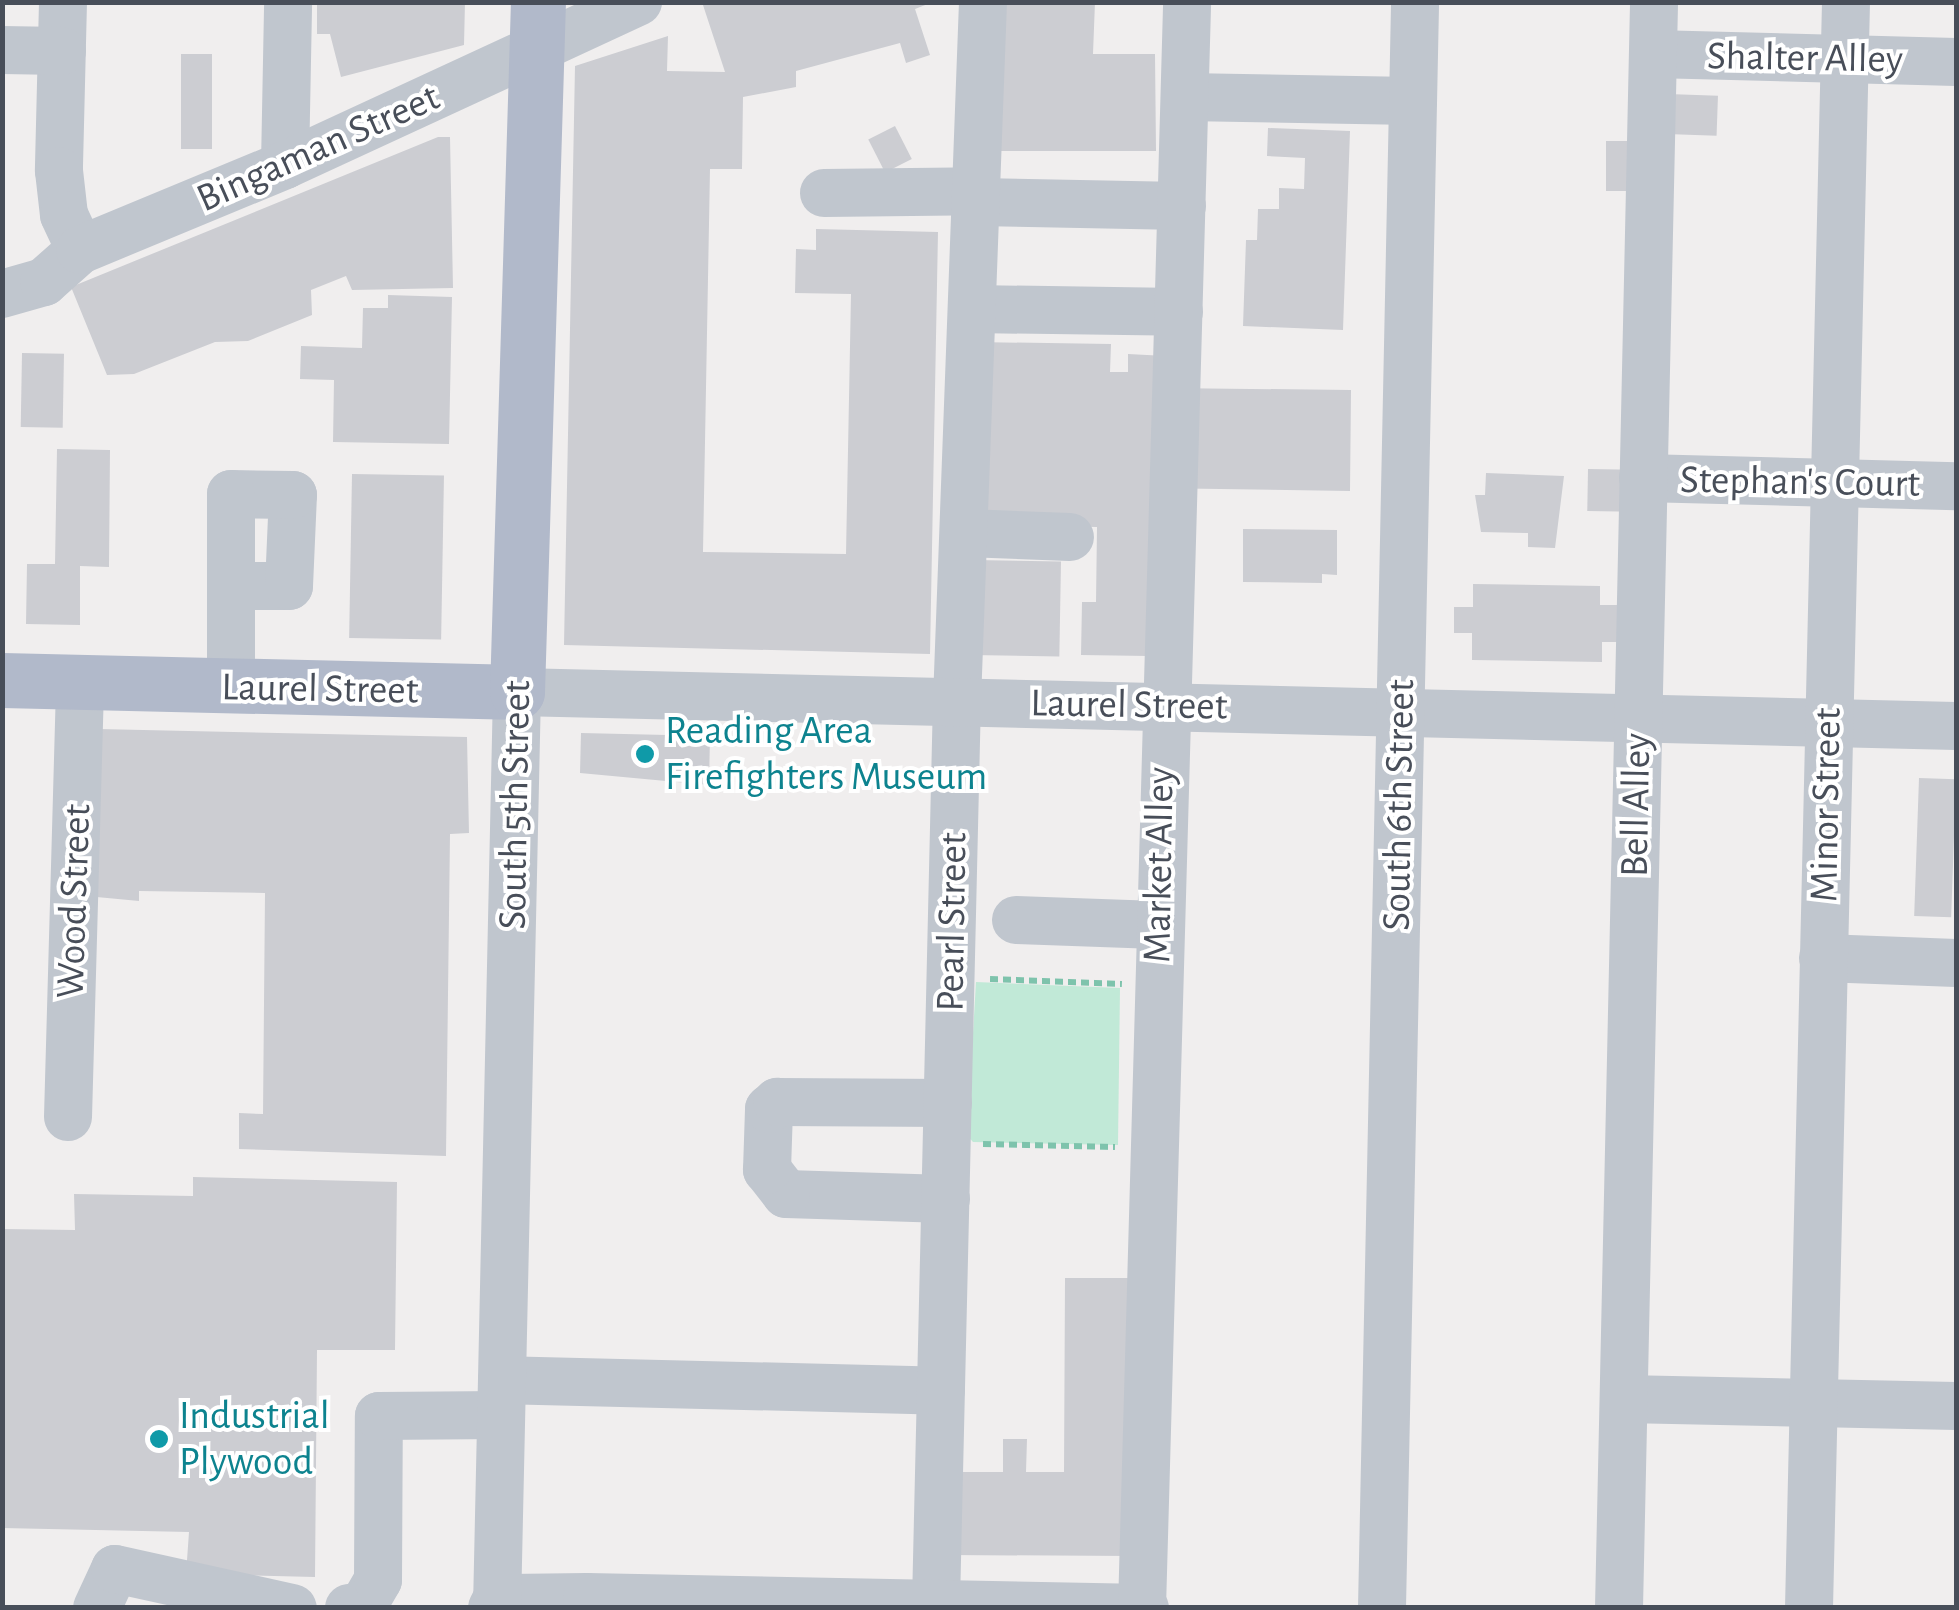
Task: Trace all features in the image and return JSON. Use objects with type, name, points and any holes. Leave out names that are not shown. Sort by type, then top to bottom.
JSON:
[{"type":"main road","name":"South 5th Street","points":[[517,692],[538,24]]},
{"type":"main road","name":"Laurel Street","points":[[2,680],[517,692]]},
{"type":"street","points":[[63,2],[58,172],[64,216],[80,250]]},
{"type":"street","points":[[285,164],[288,2]]},
{"type":"street","name":"Bingaman Street","points":[[2,294],[44,282],[80,250],[285,164],[538,24],[638,2]]},
{"type":"street","name":"Pearl Street","points":[[936,1603],[957,702],[983,2]]},
{"type":"street","name":"Market Alley","points":[[1143,1608],[1162,706],[1171,654],[1187,2]]},
{"type":"street","name":"South 6th Street","points":[[1382,1608],[1416,2]]},
{"type":"street","name":"Bell Alley","points":[[1619,1608],[1654,2]]},
{"type":"street","name":"Minor Street","points":[[1810,1608],[1846,2]]},
{"type":"street","points":[[2,50],[62,51]]},
{"type":"street","name":"Shalter Alley","points":[[1653,54],[1956,62]]},
{"type":"street","points":[[1184,97],[1413,101]]},
{"type":"street","points":[[824,193],[1182,206]]},
{"type":"street","points":[[973,309],[1179,312]]},
{"type":"street","name":"Stephan's Court","points":[[1644,478],[1956,486]]},
{"type":"street","points":[[966,533],[1070,537]]},
{"type":"street","points":[[230,586],[230,688]]},
{"type":"street","name":"Wood Street","points":[[68,1117],[80,684]]},
{"type":"street","name":"Laurel Street","points":[[517,692],[1956,726]]},
{"type":"street","name":"South 5th Street","points":[[495,1604],[517,692]]},
{"type":"street","points":[[1016,920],[1157,925]]},
{"type":"street","points":[[1822,958],[1956,963]]},
{"type":"street","points":[[946,1199],[786,1194],[767,1170],[769,1109],[777,1102],[947,1124]]},
{"type":"street","points":[[349,1608],[363,1606],[378,1580],[379,1416],[501,1397],[941,1391]]},
{"type":"street","points":[[1624,1399],[1956,1406]]},
{"type":"street","points":[[97,1608],[115,1568],[292,1608]]},
{"type":"street","points":[[495,1604],[936,1603],[1143,1608]]},
{"type":"path","points":[[950,978],[1125,984],[1124,1002]]},
{"type":"path","points":[[947,1124],[1122,1147],[1123,1129]]},
{"type":"green space","points":[[976,982],[1120,988],[1118,1145],[973,1142],[967,1135]]},
{"type":"building","points":[[317,2],[465,2],[464,45],[341,77],[330,34],[317,34]]},
{"type":"building","points":[[702,2],[933,2],[915,9],[930,55],[906,63],[900,43],[796,71],[796,87],[743,97],[742,169],[710,169],[703,552],[846,554],[851,294],[795,293],[796,249],[816,250],[816,229],[938,232],[930,654],[564,645],[575,66],[668,36],[667,71],[725,72]]},
{"type":"building","points":[[995,2],[1095,2],[1093,54],[1155,54],[1156,151],[993,151]]},
{"type":"building","points":[[181,54],[212,54],[212,149],[181,149]]},
{"type":"building","points":[[1668,94],[1718,96],[1717,136],[1667,134]]},
{"type":"building","points":[[895,126],[912,159],[885,173],[868,140]]},
{"type":"building","points":[[1268,128],[1350,131],[1343,330],[1243,326],[1246,240],[1257,240],[1258,209],[1279,209],[1279,188],[1304,189],[1305,158],[1267,156]]},
{"type":"building","points":[[438,137],[450,137],[453,288],[352,290],[346,276],[311,290],[312,315],[248,341],[215,342],[134,374],[107,375],[71,287]]},
{"type":"building","points":[[1606,141],[1642,141],[1642,191],[1606,191]]},
{"type":"building","points":[[388,295],[452,297],[449,444],[333,442],[334,380],[300,379],[301,346],[362,348],[363,308],[388,308]]},
{"type":"building","points":[[975,342],[1111,344],[1110,372],[1128,372],[1128,354],[1166,356],[1166,388],[1351,390],[1350,491],[1151,488],[1149,656],[1081,655],[1082,602],[1096,602],[1097,527],[972,525]]},
{"type":"building","points":[[22,353],[64,354],[63,428],[21,427]]},
{"type":"building","points":[[57,449],[110,450],[109,567],[80,566],[80,625],[26,624],[27,564],[55,564]]},
{"type":"building","points":[[1588,469],[1634,470],[1633,512],[1587,511]]},
{"type":"building","points":[[1486,473],[1564,476],[1555,548],[1528,547],[1528,533],[1481,532],[1475,495],[1485,495]]},
{"type":"building","points":[[352,474],[444,476],[441,640],[349,638]]},
{"type":"building","points":[[1243,529],[1337,530],[1337,575],[1322,574],[1322,583],[1243,582]]},
{"type":"building","points":[[973,560],[1061,562],[1059,657],[971,655]]},
{"type":"building","points":[[1473,584],[1600,586],[1600,605],[1620,605],[1624,642],[1602,642],[1602,662],[1472,660],[1472,633],[1454,633],[1454,607],[1473,607]]},
{"type":"building","points":[[98,729],[467,737],[469,833],[450,834],[446,1156],[239,1149],[239,1113],[263,1114],[265,893],[139,891],[139,901],[86,896]]},
{"type":"building","name":"Reading Area Firefighters Museum","points":[[581,733],[710,736],[709,785],[580,773]]},
{"type":"building","points":[[1919,778],[1956,779],[1951,917],[1914,916]]},
{"type":"building","name":"Industrial Plywood","points":[[193,1177],[397,1182],[395,1350],[317,1350],[315,1577],[186,1574],[189,1532],[2,1528],[2,1229],[75,1230],[74,1194],[193,1196]]},
{"type":"building","points":[[1065,1278],[1134,1278],[1133,1556],[947,1555],[948,1472],[1003,1472],[1003,1439],[1027,1439],[1026,1472],[1064,1472]]},
{"type":"place","name":"Reading Area Firefighters Museum","points":[[645,754]]},
{"type":"place","name":"Industrial Plywood","points":[[159,1439]]}]
